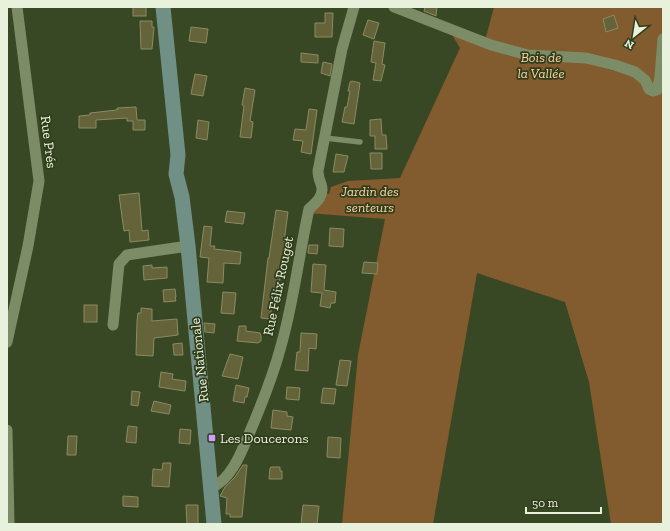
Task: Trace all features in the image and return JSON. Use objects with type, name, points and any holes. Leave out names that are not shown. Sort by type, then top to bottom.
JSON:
[{"type":"street","name":"Rue Prés","points":[[7,342],[28,246],[39,181],[17,7]]},
{"type":"street","name":"Rue Nationale","points":[[163,7],[178,155],[187,174],[182,197],[214,524]]},
{"type":"street","name":"Rue Félix Rouget","points":[[211,488],[217,486],[224,480],[240,455],[270,381],[282,346],[292,303],[309,209],[320,198],[322,193],[322,185],[318,177],[318,171],[342,49],[354,7]]},
{"type":"street","points":[[394,8],[490,44],[528,55],[586,58],[615,65],[635,72],[645,80],[649,89],[653,91],[657,90],[660,77],[663,39]]},
{"type":"street","points":[[113,325],[119,264],[127,255],[188,246]]},
{"type":"street","points":[[7,430],[9,524]]},
{"type":"lane","points":[[325,138],[360,142]]},
{"type":"green space","points":[[494,7],[663,7],[663,524],[611,524],[589,382],[565,302],[477,273],[433,524],[342,524],[358,355],[385,219],[308,213],[322,193],[329,194],[331,187],[348,181],[400,178],[460,48],[445,23],[486,37]]},
{"type":"building","points":[[133,7],[146,7],[146,16],[133,16]]},
{"type":"building","points":[[425,7],[437,7],[436,16],[424,11]]},
{"type":"building","points":[[325,13],[333,13],[332,37],[315,37],[315,23],[325,23]]},
{"type":"building","points":[[614,15],[618,28],[606,32],[603,19]]},
{"type":"building","points":[[368,20],[379,23],[374,39],[363,35]]},
{"type":"building","points":[[140,21],[152,21],[152,27],[154,27],[152,49],[141,49]]},
{"type":"building","points":[[191,27],[208,29],[206,43],[189,41]]},
{"type":"building","points":[[374,41],[385,43],[382,64],[385,65],[381,81],[373,80],[376,63],[371,62]]},
{"type":"building","points":[[301,53],[318,55],[318,63],[301,62]]},
{"type":"building","points":[[323,62],[332,64],[330,76],[321,73]]},
{"type":"building","points":[[195,74],[207,76],[203,96],[191,94]]},
{"type":"building","points":[[350,82],[360,83],[354,124],[342,122],[345,107],[347,107]]},
{"type":"building","points":[[245,88],[255,90],[250,121],[253,122],[251,138],[240,137],[244,106],[242,105]]},
{"type":"building","points":[[136,107],[137,120],[145,120],[145,130],[133,130],[133,121],[127,121],[127,118],[96,120],[96,128],[79,128],[79,116],[90,115],[90,113],[117,110],[117,108]]},
{"type":"building","points":[[309,109],[317,110],[311,154],[301,152],[303,141],[293,140],[295,129],[306,130]]},
{"type":"building","points":[[381,119],[382,135],[386,135],[387,149],[375,149],[375,136],[370,136],[370,120]]},
{"type":"building","points":[[198,120],[209,122],[207,140],[196,138]]},
{"type":"building","points":[[370,153],[382,153],[382,169],[371,169]]},
{"type":"building","points":[[336,154],[348,156],[344,172],[333,172]]},
{"type":"building","points":[[139,193],[142,231],[148,230],[149,240],[130,242],[129,230],[124,231],[119,195]]},
{"type":"building","points":[[276,210],[288,212],[284,242],[287,242],[286,257],[282,256],[279,288],[274,287],[270,319],[261,318],[268,258]]},
{"type":"building","points":[[227,211],[245,213],[243,224],[225,222]]},
{"type":"building","points":[[204,226],[212,227],[210,246],[215,246],[214,249],[241,252],[240,264],[224,263],[223,283],[207,282],[209,258],[200,257]]},
{"type":"building","points":[[330,228],[344,229],[343,247],[329,246]]},
{"type":"building","points":[[309,245],[318,245],[317,254],[308,253]]},
{"type":"building","points":[[364,262],[378,263],[377,274],[362,273]]},
{"type":"building","points":[[313,264],[326,265],[324,290],[336,292],[335,303],[331,303],[330,308],[320,306],[322,293],[311,292]]},
{"type":"building","points":[[152,265],[152,268],[167,267],[167,278],[144,280],[143,266]]},
{"type":"building","points":[[175,289],[176,301],[164,302],[163,290]]},
{"type":"building","points":[[223,292],[236,293],[234,314],[221,313]]},
{"type":"building","points":[[84,305],[97,305],[97,322],[84,322]]},
{"type":"building","points":[[141,308],[152,309],[152,321],[177,319],[178,335],[154,338],[153,356],[136,355],[137,321],[138,313],[141,313]]},
{"type":"building","points":[[204,323],[215,324],[214,333],[205,332]]},
{"type":"building","points":[[239,326],[246,326],[246,331],[260,333],[261,341],[258,343],[237,341]]},
{"type":"building","points":[[301,333],[317,334],[316,349],[309,348],[308,371],[295,370],[297,352],[300,352]]},
{"type":"building","points":[[182,343],[183,355],[174,355],[173,344]]},
{"type":"building","points":[[230,354],[243,357],[238,379],[222,376]]},
{"type":"building","points":[[340,360],[351,361],[347,386],[336,385]]},
{"type":"building","points":[[161,372],[173,374],[172,379],[186,381],[185,391],[159,387]]},
{"type":"building","points":[[236,385],[249,388],[244,403],[233,401]]},
{"type":"building","points":[[287,387],[300,388],[299,400],[286,399]]},
{"type":"building","points":[[323,388],[336,389],[334,404],[321,403]]},
{"type":"building","points":[[132,391],[140,392],[138,406],[131,405]]},
{"type":"building","points":[[154,401],[171,405],[169,414],[151,411]]},
{"type":"building","points":[[273,410],[287,412],[287,416],[293,417],[291,430],[271,428]]},
{"type":"building","points":[[128,426],[137,427],[136,443],[126,442]]},
{"type":"building","points":[[180,429],[191,430],[190,444],[179,443]]},
{"type":"building","points":[[68,436],[77,436],[76,455],[67,455]]},
{"type":"building","points":[[328,437],[341,438],[340,458],[327,457]]},
{"type":"building","points":[[163,463],[171,463],[169,487],[152,486],[153,469],[162,470]]},
{"type":"building","points":[[243,465],[247,465],[242,517],[230,517],[230,514],[226,514],[227,498],[220,496],[225,487],[235,477]]},
{"type":"building","points":[[271,467],[280,467],[280,471],[282,471],[282,479],[269,479]]},
{"type":"building","points":[[123,496],[138,497],[138,507],[123,506]]},
{"type":"building","points":[[186,505],[198,505],[198,524],[187,524]]},
{"type":"building","points":[[303,505],[319,506],[317,524],[301,524]]},
{"type":"place","name":"Les Doucerons","points":[[212,438]]},
{"type":"park label","name":"Bois de la Vallée","points":[[541,66]]},
{"type":"park label","name":"Jardin des senteurs","points":[[370,200]]}]
